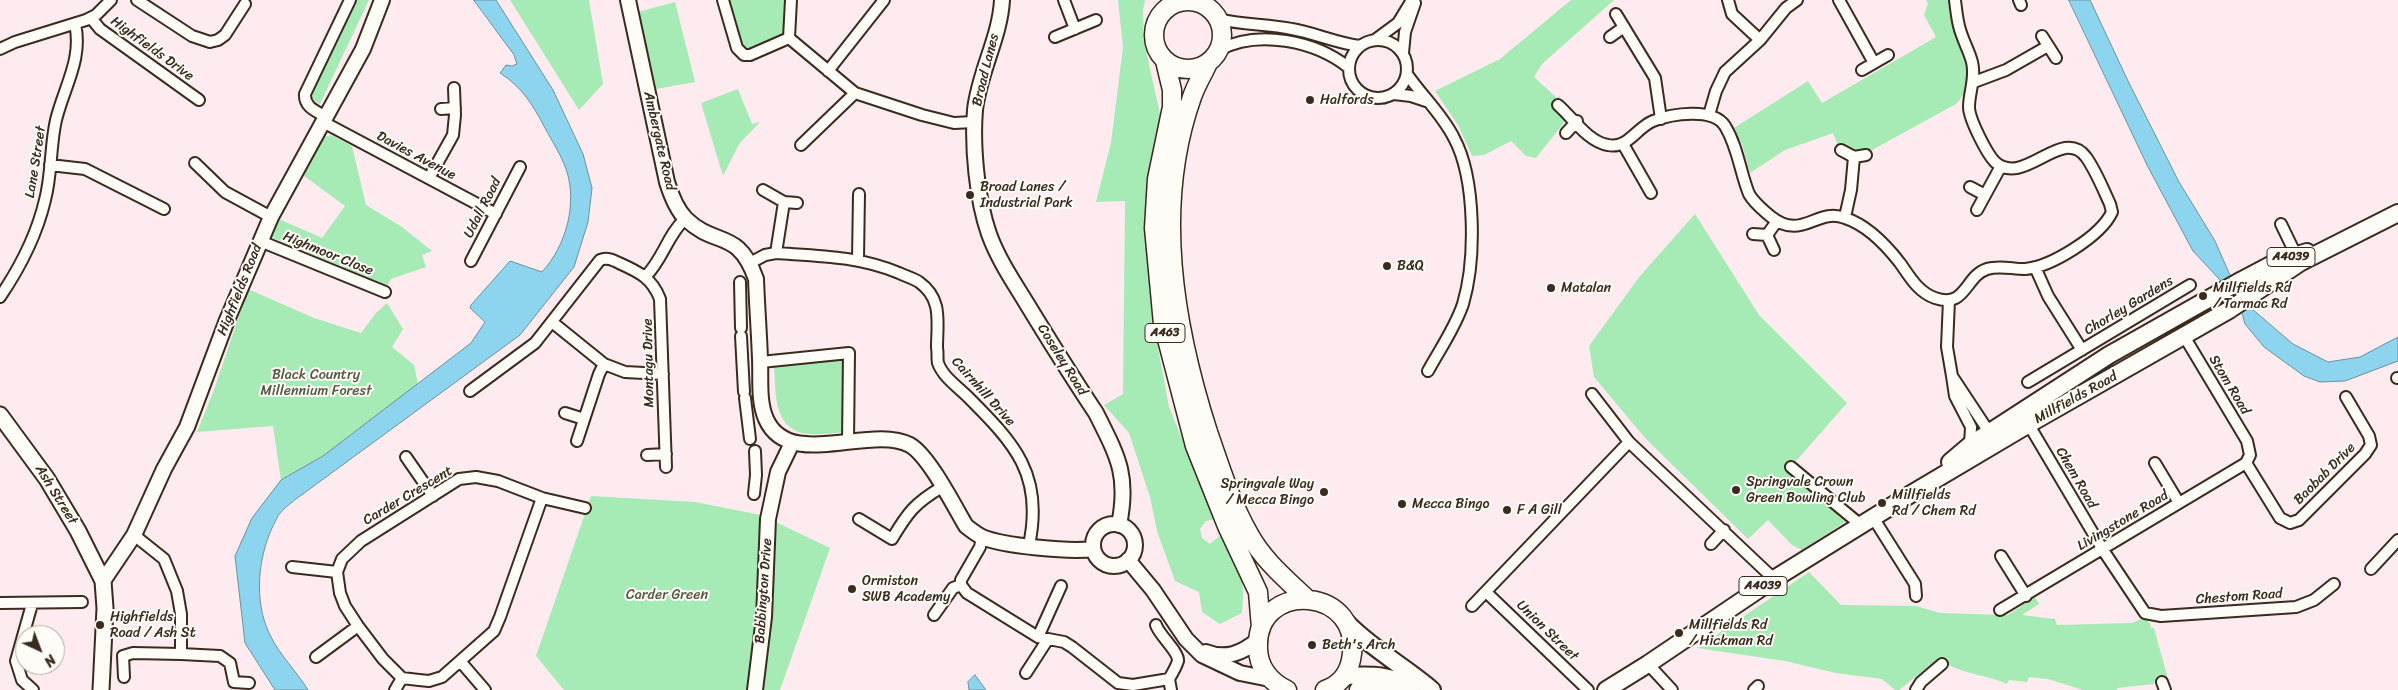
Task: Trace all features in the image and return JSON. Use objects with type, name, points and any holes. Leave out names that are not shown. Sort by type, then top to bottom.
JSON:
[{"type":"highway","name":"A463","points":[[1280,687],[1259,660],[1258,592],[1227,526],[1195,446],[1163,324],[1154,228],[1157,179],[1172,107],[1172,90],[1165,61],[1156,49],[1153,39],[1160,8],[1179,2],[1200,2],[1211,10],[1218,19],[1222,35],[1192,97],[1182,132],[1173,181],[1170,236],[1179,323],[1202,411],[1219,465],[1241,518],[1260,551],[1307,599],[1329,606],[1346,622]]},
{"type":"highway","points":[[1165,61],[1176,68],[1189,70],[1213,56]]},
{"type":"highway","points":[[1260,634],[1268,617],[1278,607],[1292,601],[1307,599]]},
{"type":"highway","points":[[1335,685],[1350,666],[1352,650],[1350,633],[1346,622]]},
{"type":"highway","points":[[1359,690],[1373,684],[1394,690]]},
{"type":"main road","name":"A4039","points":[[2298,259],[2342,240],[2398,212]]},
{"type":"main road","name":"Millfields Road","points":[[1606,690],[1774,579],[1923,487],[2025,418],[2110,355],[2242,280],[2278,262],[2298,259]]},
{"type":"main road","name":"Millfields Road","points":[[1923,487],[1970,445],[1989,432],[2025,418],[2122,372],[2253,296],[2298,259]]},
{"type":"main road","points":[[2110,355],[2122,372]]},
{"type":"main road","name":"Ash Street","points":[[0,415],[47,479],[78,531],[103,581]]},
{"type":"main road","points":[[101,690],[105,608],[103,581]]},
{"type":"main road","points":[[1346,622],[1365,642],[1413,674],[1432,690]]},
{"type":"main road","points":[[1335,685],[1383,676],[1404,684],[1411,690]]},
{"type":"street","points":[[0,49],[15,42],[91,18],[111,0]]},
{"type":"street","points":[[137,0],[192,36],[210,42],[225,35],[245,4]]},
{"type":"street","name":"Davies Avenue","points":[[350,0],[305,94],[307,105],[325,120],[496,214]]},
{"type":"street","name":"Highfields Road","points":[[103,581],[134,535],[164,469],[187,427],[227,320],[270,217],[363,49],[382,0]]},
{"type":"street","name":"Ambergate Road","points":[[628,0],[666,182],[673,200],[685,219],[701,230],[729,241],[741,250],[750,263],[756,279],[762,407],[771,428],[792,443]]},
{"type":"street","points":[[723,0],[737,48],[744,55],[750,55],[789,38]]},
{"type":"street","points":[[789,38],[791,0]]},
{"type":"street","points":[[828,71],[884,0]]},
{"type":"street","name":"Broad Lanes","points":[[981,200],[974,122],[978,88],[998,22],[1002,0]]},
{"type":"street","points":[[1064,0],[1075,29]]},
{"type":"street","points":[[1218,19],[1244,25],[1289,28],[1344,44],[1360,46],[1375,40],[1398,23],[1412,0]]},
{"type":"street","points":[[1394,94],[1401,88],[1407,74],[1403,53],[1405,32],[1416,0]]},
{"type":"street","points":[[1728,0],[1732,14],[1760,40]]},
{"type":"street","points":[[1709,115],[1716,91],[1725,72],[1760,40],[1786,8],[1797,0]]},
{"type":"street","points":[[1839,0],[1874,63]]},
{"type":"street","points":[[1558,105],[1594,140],[1609,146],[1624,144],[1652,122],[1661,119],[1697,114],[1709,115],[1722,122],[1731,138],[1744,183],[1753,201],[1777,221],[1796,227],[1820,219],[1836,216],[1845,217],[1876,236],[1920,290],[1935,298],[1949,300],[1961,295],[1974,279],[1985,270],[2035,267],[2048,263],[2073,248],[2103,226],[2112,212],[2110,204],[2086,157],[2077,150],[2064,148],[2055,150],[2018,168],[2001,166],[1994,161],[1987,151],[1970,114],[1969,109],[1974,82],[1972,63],[1959,27],[1955,0]]},
{"type":"street","points":[[1616,14],[1655,78],[1661,119]]},
{"type":"street","name":"Highfields Drive","points":[[91,18],[100,29],[199,100]]},
{"type":"street","points":[[1055,37],[1096,20]]},
{"type":"street","name":"Lane Street","points":[[0,297],[10,282],[32,238],[46,200],[56,120],[70,80],[76,53],[78,38],[75,24]]},
{"type":"street","points":[[1610,37],[1624,27]]},
{"type":"street","points":[[2042,36],[2056,58]]},
{"type":"street","points":[[789,38],[855,93],[954,122],[974,122]]},
{"type":"street","points":[[1375,40],[1390,43],[1403,53]]},
{"type":"street","points":[[1213,56],[1230,44],[1246,41],[1279,41],[1319,50],[1335,56],[1348,67]]},
{"type":"street","points":[[1360,46],[1351,58],[1348,67],[1350,80],[1361,94],[1375,99],[1394,94],[1411,96],[1426,102]]},
{"type":"street","points":[[1974,82],[2006,70],[2048,46]]},
{"type":"street","points":[[1862,70],[1888,55]]},
{"type":"street","points":[[1407,74],[1426,102],[1443,118],[1456,140],[1465,171],[1472,218],[1470,266],[1463,304],[1451,333],[1428,371]]},
{"type":"street","points":[[429,178],[453,135],[454,88]]},
{"type":"street","points":[[801,145],[855,93]]},
{"type":"street","points":[[441,109],[455,108]]},
{"type":"street","points":[[1566,133],[1576,121]]},
{"type":"street","points":[[1624,144],[1651,193]]},
{"type":"street","points":[[1841,150],[1854,158],[1866,155]]},
{"type":"street","points":[[1845,217],[1851,190],[1854,158]]},
{"type":"street","points":[[195,164],[225,192],[270,217]]},
{"type":"street","points":[[50,166],[85,169],[164,210]]},
{"type":"street","points":[[1977,210],[2001,166]]},
{"type":"street","name":"Udall Road","points":[[471,262],[520,167]]},
{"type":"street","points":[[1970,187],[1985,195]]},
{"type":"street","points":[[763,190],[784,202],[797,203]]},
{"type":"street","points":[[858,259],[859,194]]},
{"type":"street","name":"Coseley Road","points":[[981,200],[988,232],[1003,265],[1096,413],[1114,453],[1124,482],[1123,504],[1119,525]]},
{"type":"street","points":[[776,253],[784,202]]},
{"type":"street","points":[[470,391],[535,343],[600,260],[609,258],[646,276],[661,257],[678,225],[685,219]]},
{"type":"street","points":[[1767,235],[1777,221]]},
{"type":"street","points":[[2280,224],[2298,259]]},
{"type":"street","points":[[1753,234],[1767,235]]},
{"type":"street","points":[[1767,235],[1774,250]]},
{"type":"street","name":"Highmoor Close","points":[[260,241],[384,292]]},
{"type":"street","name":"Cairnhill Drive","points":[[750,263],[765,255],[776,253],[858,259],[918,281],[937,303],[938,362],[946,376],[1001,431],[1022,459],[1031,485],[1032,494],[1034,521],[1029,545]]},
{"type":"street","name":"Chorley Gardens","points":[[2035,267],[2048,296],[2082,350]]},
{"type":"street","name":"Montagu Drive","points":[[646,276],[657,290],[660,299],[666,467]]},
{"type":"street","points":[[740,282],[743,371],[750,439]]},
{"type":"street","name":"Chorley Gardens","points":[[2028,382],[2190,285]]},
{"type":"street","points":[[1949,300],[1947,348],[1955,396],[1971,427],[1970,445]]},
{"type":"street","points":[[741,304],[757,303]]},
{"type":"street","points":[[552,322],[604,364],[632,373],[663,374]]},
{"type":"street","name":"Stom Road","points":[[2184,336],[2250,448],[2246,463]]},
{"type":"street","points":[[743,371],[761,366],[849,354],[848,442]]},
{"type":"street","points":[[577,441],[604,364]]},
{"type":"street","points":[[1952,376],[1989,432]]},
{"type":"street","points":[[1592,394],[1629,442],[1774,579]]},
{"type":"street","name":"Baobab Drive","points":[[2246,463],[2280,518],[2290,523],[2299,520],[2365,454],[2370,445],[2369,436],[2346,397]]},
{"type":"street","points":[[564,413],[584,419]]},
{"type":"street","points":[[748,421],[765,416]]},
{"type":"street","name":"Chem Road","points":[[2025,418],[2103,550],[2141,609]]},
{"type":"street","points":[[792,443],[896,441],[910,446],[923,456],[966,526],[982,537],[1074,551],[1093,549]]},
{"type":"street","points":[[1472,606],[1629,442]]},
{"type":"street","name":"Babbington Drive","points":[[755,690],[764,617],[768,520],[778,472],[792,443]]},
{"type":"street","points":[[754,451],[755,491],[773,491]]},
{"type":"street","points":[[647,455],[666,454]]},
{"type":"street","points":[[406,457],[432,496]]},
{"type":"street","points":[[2155,463],[2179,503]]},
{"type":"street","name":"Livingstone Road","points":[[2000,610],[2246,463]]},
{"type":"street","points":[[1790,467],[1868,522],[1915,584],[1916,596]]},
{"type":"street","name":"Carder Crescent","points":[[337,572],[342,559],[361,540],[459,479],[476,477],[498,481],[542,498],[585,508]]},
{"type":"street","points":[[859,519],[892,539],[909,512],[920,501],[942,487]]},
{"type":"street","points":[[292,567],[337,572],[345,606],[383,659],[402,678],[429,681],[442,677],[494,631],[542,498]]},
{"type":"street","points":[[1119,525],[1125,528],[1133,538],[1134,547],[1128,560],[1120,565],[1107,565],[1096,556],[1093,549],[1096,534],[1102,528],[1119,525]]},
{"type":"street","points":[[1711,544],[1724,530]]},
{"type":"street","points":[[134,535],[164,559],[177,591],[181,614],[181,654]]},
{"type":"street","points":[[982,537],[980,547],[962,575],[961,585],[967,593],[984,605],[998,611],[1043,638],[1064,642],[1072,647],[1116,687],[1169,679]]},
{"type":"street","points":[[2371,569],[2397,545]]},
{"type":"street","points":[[2001,556],[2026,596]]},
{"type":"street","points":[[1128,560],[1153,590],[1186,639],[1202,655],[1226,668],[1280,687]]},
{"type":"street","name":"Chestom Road","points":[[2141,609],[2145,614],[2161,616],[2296,607],[2314,600],[2334,584]]},
{"type":"street","points":[[934,615],[953,588],[961,585]]},
{"type":"street","points":[[1026,673],[1043,638],[1061,586]]},
{"type":"street","name":"Union Street","points":[[1486,592],[1588,690]]},
{"type":"street","points":[[0,603],[82,602]]},
{"type":"street","points":[[32,604],[16,662],[22,680],[33,690]]},
{"type":"street","points":[[1156,625],[1158,633],[1177,655],[1178,661],[1169,679],[1171,690]]},
{"type":"street","points":[[316,657],[358,626]]},
{"type":"street","points":[[1196,649],[1213,655],[1226,656],[1248,648],[1260,634]]},
{"type":"street","points":[[124,677],[123,656],[132,653],[181,654],[220,656],[230,663],[234,682],[249,683]]},
{"type":"street","points":[[460,661],[485,690]]},
{"type":"street","points":[[1648,664],[1672,690]]},
{"type":"street","points":[[1916,690],[1921,682],[1942,664]]},
{"type":"street","points":[[395,690],[402,678]]},
{"type":"green space","points":[[357,0],[369,0],[320,104],[310,98]]},
{"type":"green space","points":[[510,0],[589,0],[603,84],[579,110]]},
{"type":"green space","points":[[726,0],[788,0],[785,31],[782,35],[749,52],[742,49]]},
{"type":"green space","points":[[1118,0],[1145,0],[1143,10],[1144,42],[1160,114],[1144,221],[1153,321],[1169,407],[1215,519],[1206,521],[1200,529],[1202,538],[1210,544],[1222,534],[1237,563],[1242,580],[1242,613],[1220,624],[1202,612],[1199,592],[1175,581],[1157,531],[1150,497],[1129,433],[1104,405],[1123,394],[1125,201],[1096,202],[1111,143],[1123,47]]},
{"type":"green space","points":[[1571,0],[1614,0],[1542,64],[1534,77],[1557,98],[1560,96],[1558,107],[1567,119],[1536,158],[1526,156],[1511,141],[1484,155],[1472,156],[1458,125],[1435,91],[1500,59]]},
{"type":"green space","points":[[1926,0],[1950,0],[1956,31],[1967,62],[1969,78],[1963,95],[1956,104],[1872,150],[1854,151],[1847,149],[1838,145],[1833,133],[1785,150],[1750,173],[1742,144],[1734,128],[1808,81],[1822,103],[1936,37],[1924,15],[1928,4]]},
{"type":"green space","points":[[675,2],[695,82],[656,89],[638,12]]},
{"type":"green space","points":[[738,89],[752,124],[760,122],[739,144],[723,176],[701,103]]},
{"type":"green space","points":[[331,135],[352,146],[366,205],[402,227],[432,251],[422,255],[426,267],[391,279],[387,286],[271,237],[279,219],[322,238],[345,206],[303,175],[324,137]]},
{"type":"green space","points":[[1695,214],[1759,315],[1847,403],[1789,469],[1845,522],[1802,550],[1792,545],[1768,520],[1748,539],[1646,439],[1594,377],[1589,346],[1640,276]]},
{"type":"green space","name":"Black Country Millennium Forest","points":[[248,289],[314,318],[361,333],[376,313],[387,303],[403,329],[392,347],[414,365],[418,384],[323,456],[281,480],[273,426],[197,432],[214,390]]},
{"type":"green space","points":[[843,360],[845,432],[812,434],[792,429],[780,414],[776,395],[774,365]]},
{"type":"green space","name":"Carder Green","points":[[591,496],[695,502],[761,515],[830,548],[780,690],[564,690],[536,656]]},
{"type":"green space","points":[[1809,572],[1841,605],[1916,606],[1940,613],[2008,615],[2035,597],[2039,604],[2022,615],[2055,619],[2057,625],[2132,623],[2144,618],[2150,623],[2151,628],[2154,628],[2171,690],[2168,690],[2164,680],[2154,682],[2154,684],[2117,688],[2117,690],[2083,690],[2048,679],[2029,677],[2027,682],[2009,680],[2007,684],[1962,671],[1939,658],[1899,690],[1895,690],[1882,679],[1836,673],[1785,661],[1697,648]]},
{"type":"water","points":[[474,0],[496,0],[553,90],[583,154],[592,188],[588,222],[574,267],[520,335],[296,499],[278,515],[265,546],[262,561],[260,577],[261,608],[265,623],[275,644],[308,690],[275,690],[245,643],[235,556],[252,518],[281,480],[323,456],[471,343],[485,322],[470,308],[471,305],[510,261],[542,272],[558,250],[568,224],[571,196],[564,164],[531,104],[515,84],[500,73],[506,65],[512,66],[517,64],[514,55]]},
{"type":"water","points":[[2069,0],[2090,0],[2179,182],[2215,241],[2229,273],[2251,308],[2293,344],[2328,362],[2360,357],[2398,337],[2398,361],[2345,381],[2320,382],[2304,376],[2264,347],[2245,324],[2242,313],[2220,280],[2193,251],[2148,167]]},
{"type":"water","points":[[975,675],[986,690],[969,690],[968,682]]},
{"type":"place","name":"Halfords","points":[[1310,100]]},
{"type":"place","name":"Broad Lanes / Industrial Park","points":[[970,195]]},
{"type":"place","name":"B&Q","points":[[1387,266]]},
{"type":"place","name":"Matalan","points":[[1551,288]]},
{"type":"place","name":"Millfields Rd / Tarmac Rd","points":[[2203,296]]},
{"type":"place","name":"Springvale Crown Green Bowling Club","points":[[1736,490]]},
{"type":"place","name":"Springvale Way / Mecca Bingo","points":[[1324,492]]},
{"type":"place","name":"Millfields Rd / Chem Rd","points":[[1882,503]]},
{"type":"place","name":"Mecca Bingo","points":[[1402,504]]},
{"type":"place","name":"F A Gill","points":[[1507,510]]},
{"type":"place","name":"Ormiston SWB Academy","points":[[852,589]]},
{"type":"place","name":"Highfields Road / Ash St","points":[[100,625]]},
{"type":"place","name":"Millfields Rd / Hickman Rd","points":[[1679,633]]},
{"type":"place","name":"Beth's Arch","points":[[1312,645]]}]
